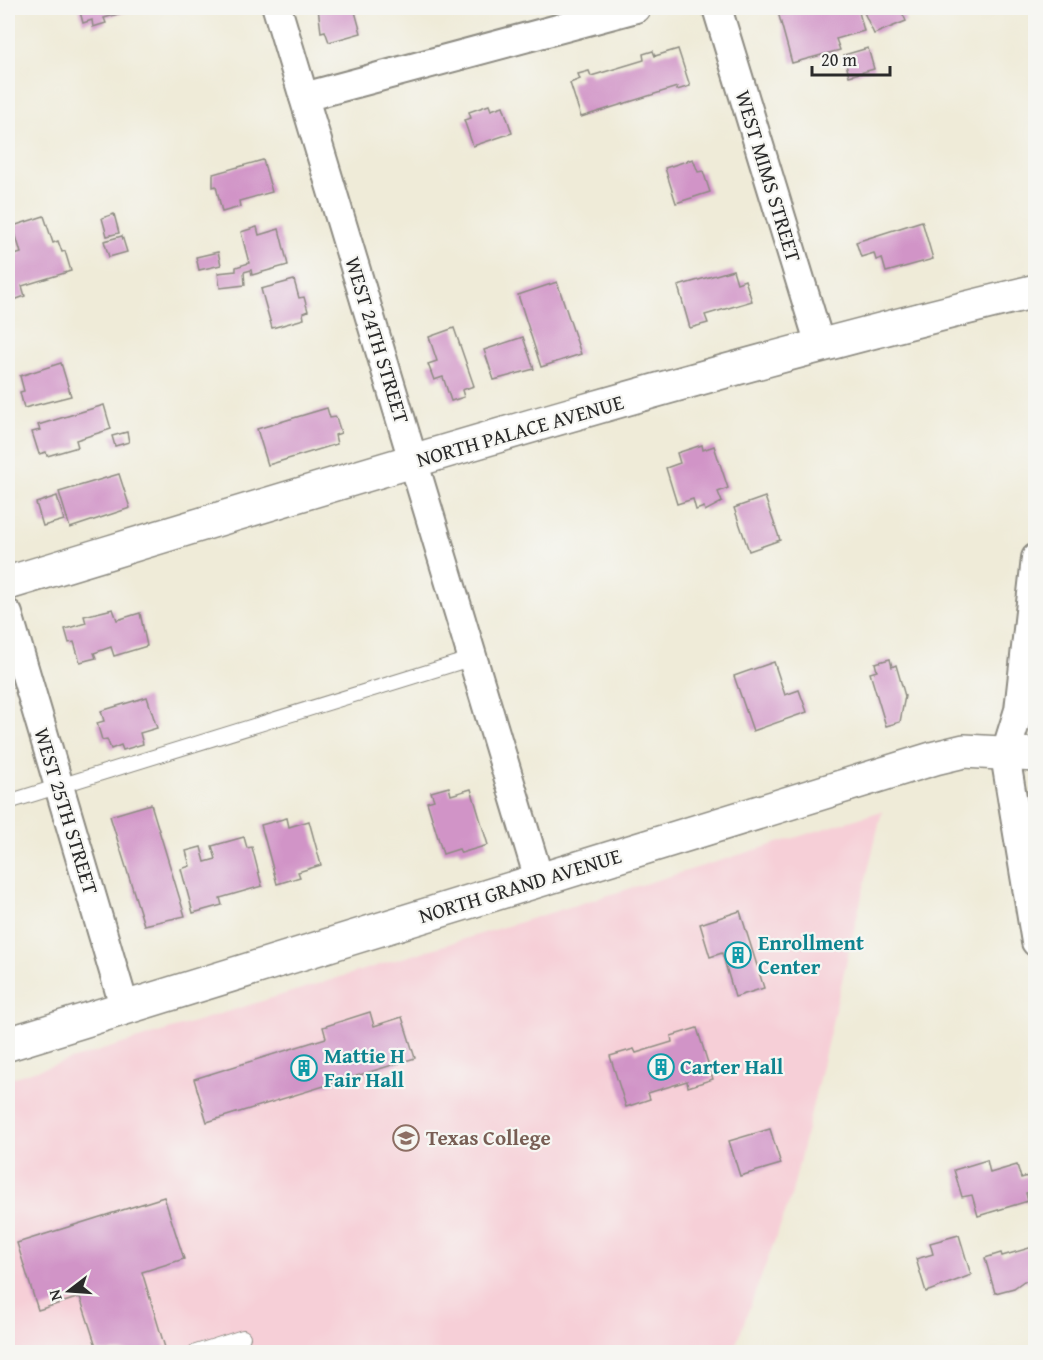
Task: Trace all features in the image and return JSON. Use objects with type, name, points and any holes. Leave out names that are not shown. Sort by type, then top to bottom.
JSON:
[{"type":"street","name":"WEST 24TH STREET","points":[[277,8],[539,879]]},
{"type":"street","points":[[304,97],[636,8]]},
{"type":"street","name":"WEST MIMS STREET","points":[[717,8],[820,345]]},
{"type":"street","name":"NORTH PALACE AVENUE","points":[[8,583],[413,461],[820,345],[1035,291]]},
{"type":"street","points":[[1035,558],[1019,710],[1020,755],[1035,942]]},
{"type":"street","name":"WEST 25TH STREET","points":[[8,614],[125,1009]]},
{"type":"street","name":"NORTH GRAND AVENUE","points":[[8,1044],[935,758],[964,751],[1020,755]]},
{"type":"lane","points":[[8,802],[473,658]]},
{"type":"lane","points":[[196,1353],[243,1337]]},
{"type":"shaded area","name":"Texas College","points":[[882,811],[791,1197],[733,1352],[8,1352],[8,1079]]},
{"type":"building","points":[[79,8],[131,8],[132,10],[104,18],[106,23],[93,27],[92,20],[83,23]]},
{"type":"building","points":[[318,8],[354,8],[361,33],[329,42],[325,31],[321,32]]},
{"type":"building","points":[[794,8],[858,8],[864,31],[836,39],[840,50],[792,63],[778,12]]},
{"type":"building","points":[[862,8],[900,8],[906,21],[874,34]]},
{"type":"building","points":[[868,48],[874,69],[849,76],[844,55]]},
{"type":"building","points":[[678,49],[690,86],[677,90],[677,87],[581,117],[570,83],[580,79],[578,74],[589,71],[591,76],[644,60],[643,54],[653,51],[655,56]]},
{"type":"building","points":[[489,105],[491,110],[503,106],[512,133],[473,146],[464,120],[471,118],[469,112]]},
{"type":"building","points":[[693,159],[698,172],[703,171],[710,192],[676,203],[665,168]]},
{"type":"building","points":[[263,160],[272,192],[239,201],[240,207],[222,212],[216,186],[213,187],[213,174]]},
{"type":"building","points":[[114,214],[119,233],[107,236],[102,218]]},
{"type":"building","points":[[44,216],[53,243],[58,241],[62,252],[65,251],[71,271],[22,286],[25,296],[14,300],[11,290],[8,291],[8,257],[21,253],[13,226]]},
{"type":"building","points":[[922,221],[933,259],[886,272],[882,258],[876,260],[874,253],[861,257],[856,242]]},
{"type":"building","points":[[257,227],[259,235],[279,229],[288,265],[252,275],[251,270],[244,272],[245,285],[220,288],[218,273],[236,271],[236,267],[249,263],[241,232]]},
{"type":"building","points":[[122,236],[127,252],[109,257],[104,241]]},
{"type":"building","points":[[218,252],[221,265],[199,270],[196,257]]},
{"type":"building","points":[[733,270],[737,283],[745,280],[752,301],[705,315],[708,323],[690,328],[678,286]]},
{"type":"building","points":[[294,280],[299,298],[304,297],[308,311],[303,313],[304,319],[272,328],[261,289]]},
{"type":"building","points":[[557,282],[581,354],[541,367],[518,295]]},
{"type":"building","points":[[454,328],[474,386],[462,390],[464,397],[451,401],[443,377],[434,380],[428,364],[437,361],[429,337]]},
{"type":"building","points":[[523,337],[534,369],[494,380],[484,350]]},
{"type":"building","points":[[61,363],[71,396],[24,408],[20,392],[24,391],[20,376]]},
{"type":"building","points":[[104,405],[111,429],[76,440],[78,447],[47,456],[46,452],[39,454],[32,432],[40,430],[38,425]]},
{"type":"building","points":[[327,408],[330,418],[336,417],[341,433],[335,435],[337,444],[268,465],[257,429]]},
{"type":"building","points":[[127,432],[129,442],[115,446],[112,436]]},
{"type":"building","points":[[702,445],[703,450],[714,446],[728,488],[718,492],[722,502],[705,511],[704,507],[696,510],[693,499],[677,504],[666,468],[680,463],[677,453]]},
{"type":"building","points":[[119,474],[130,508],[70,528],[59,492]]},
{"type":"building","points":[[57,496],[64,520],[43,526],[36,503]]},
{"type":"building","points":[[765,497],[780,540],[749,551],[734,508]]},
{"type":"building","points":[[113,609],[117,620],[140,613],[147,646],[114,656],[111,647],[94,653],[96,658],[80,662],[74,642],[69,643],[65,629],[86,623],[84,616]]},
{"type":"building","points":[[890,659],[892,667],[896,665],[905,696],[900,722],[886,726],[870,673],[877,671],[875,663]]},
{"type":"building","points":[[774,662],[785,695],[799,690],[807,712],[753,731],[734,676]]},
{"type":"building","points":[[147,697],[157,728],[140,733],[143,744],[123,750],[121,745],[111,749],[107,739],[102,740],[97,723],[104,721],[101,711]]},
{"type":"building","points":[[449,787],[451,795],[471,789],[488,845],[461,853],[459,849],[443,854],[427,802],[434,800],[431,792]]},
{"type":"building","points":[[151,804],[185,916],[144,925],[110,816]]},
{"type":"building","points":[[287,818],[289,827],[309,821],[321,865],[298,872],[300,877],[277,884],[261,825]]},
{"type":"building","points":[[244,837],[247,848],[252,847],[262,886],[220,898],[222,905],[193,913],[181,869],[190,866],[186,851],[201,847],[205,862],[216,859],[212,846]]},
{"type":"building","name":"Enrollment Center","points":[[740,911],[764,988],[735,997],[722,953],[710,957],[700,924]]},
{"type":"building","name":"Mattie H Fair Hall","points":[[370,1012],[374,1026],[402,1017],[415,1058],[207,1122],[194,1079],[326,1038],[323,1027]]},
{"type":"building","name":"Carter Hall","points":[[697,1028],[713,1079],[688,1087],[687,1081],[648,1093],[650,1099],[626,1107],[610,1056],[634,1049],[636,1053],[672,1042],[671,1036]]},
{"type":"building","points":[[770,1129],[781,1164],[740,1176],[729,1141]]},
{"type":"building","points":[[987,1160],[990,1173],[1017,1165],[1021,1178],[1028,1176],[1033,1191],[1026,1193],[1028,1201],[978,1216],[972,1195],[962,1197],[954,1170]]},
{"type":"building","points":[[164,1197],[184,1259],[142,1272],[166,1351],[98,1352],[80,1297],[38,1310],[17,1243]]},
{"type":"building","points":[[959,1235],[971,1275],[926,1292],[916,1259],[933,1254],[930,1243]]},
{"type":"building","points":[[1036,1246],[1036,1281],[1024,1281],[1014,1288],[995,1293],[985,1258],[1001,1253],[1002,1256]]},
{"type":"place","name":"Enrollment Center","points":[[738,955]]},
{"type":"place","name":"Carter Hall","points":[[661,1067]]},
{"type":"place","name":"Mattie H Fair Hall","points":[[304,1068]]},
{"type":"place","name":"Texas College","points":[[406,1138]]}]
